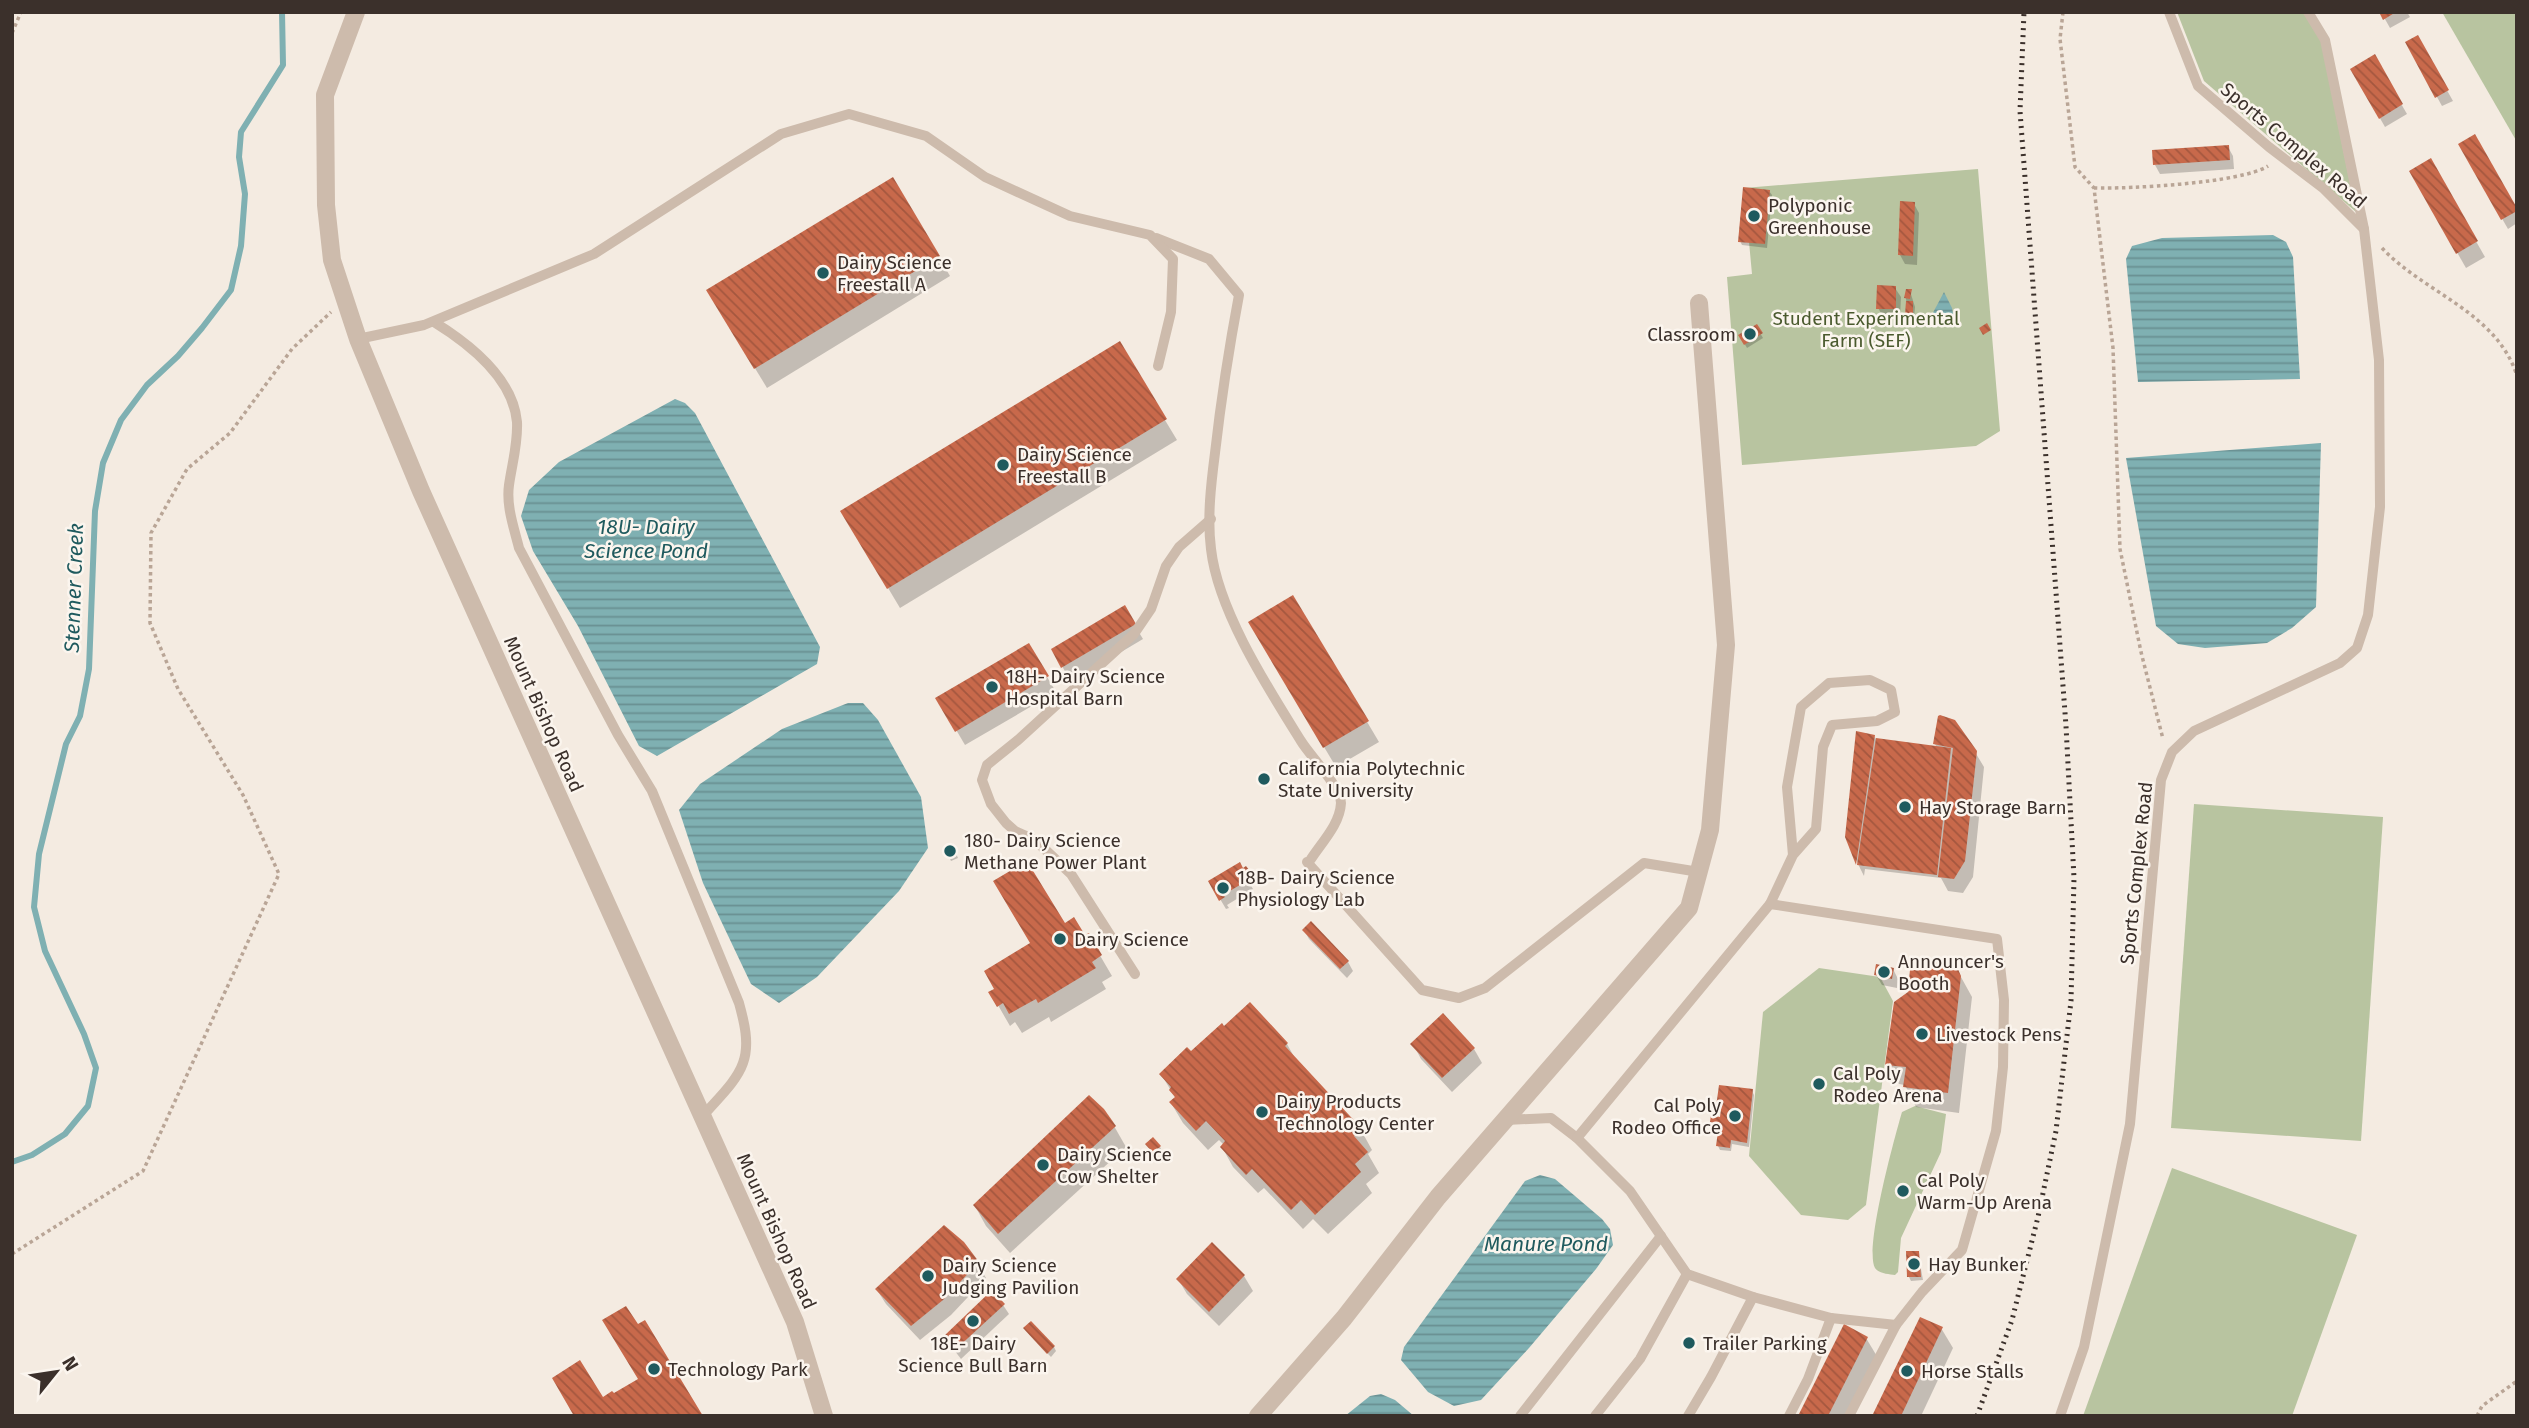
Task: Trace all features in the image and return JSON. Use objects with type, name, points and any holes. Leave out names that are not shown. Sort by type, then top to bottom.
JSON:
[{"type":"street","name":"Mount Bishop Road","points":[[356,12],[326,95],[326,205],[332,260],[358,339],[421,491],[795,1322],[824,1416]]},
{"type":"street","points":[[1258,1416],[1344,1318],[1438,1197],[1689,908],[1710,830],[1727,645],[1699,303]]},
{"type":"lane","name":"Sports Complex Road","points":[[2169,12],[2197,86],[2323,188],[2364,229]]},
{"type":"lane","name":"Sports Complex Road","points":[[2060,1416],[2084,1347],[2130,1124],[2161,780],[2172,752],[2194,731],[2340,663],[2357,648],[2368,615],[2380,507],[2379,360],[2364,229],[2325,40],[2308,12]]},
{"type":"lane","points":[[358,339],[434,322],[594,254],[781,134],[849,114],[926,136],[985,177],[1070,216],[1150,235],[1209,259],[1239,295],[1222,385],[1210,491],[1211,550],[1242,642],[1302,743],[1338,792],[1341,802],[1337,821],[1309,860],[1422,990],[1459,998],[1485,988],[1644,863],[1699,872]]},
{"type":"lane","points":[[1150,235],[1172,259],[1171,312],[1158,366]]},
{"type":"lane","points":[[434,322],[456,335],[485,361],[504,386],[517,419],[516,455],[509,488],[511,519],[519,548],[618,735],[652,790],[739,1003],[746,1027],[743,1063],[703,1116]]},
{"type":"lane","points":[[1135,974],[1071,874],[1035,839],[1015,831],[1006,823],[991,804],[982,780],[987,765],[1134,634],[1152,609],[1166,566],[1179,547],[1211,519]]},
{"type":"lane","points":[[1577,1138],[1770,904],[1793,855],[1816,829],[1823,747],[1832,725],[1877,721],[1895,712],[1891,690],[1870,680],[1829,683],[1801,708],[1787,787],[1793,855]]},
{"type":"lane","points":[[1770,904],[1997,940],[2004,1000],[2003,1068],[1996,1131],[1962,1250],[1922,1292],[1896,1325],[1849,1416]]},
{"type":"lane","points":[[1506,1120],[1550,1118],[1577,1138],[1630,1191],[1687,1274],[1753,1297],[1831,1318],[1896,1325]]},
{"type":"lane","points":[[1520,1416],[1661,1236]]},
{"type":"lane","points":[[1595,1416],[1640,1359],[1687,1274]]},
{"type":"lane","points":[[1688,1416],[1753,1297]]},
{"type":"lane","points":[[1789,1416],[1808,1379],[1831,1318]]},
{"type":"path","points":[[12,33],[21,12]]},
{"type":"path","points":[[2063,12],[2060,39],[2075,167],[2094,188],[2113,348],[2120,549],[2164,746],[2172,752]]},
{"type":"path","points":[[2094,188],[2117,189],[2211,180],[2259,172],[2281,156]]},
{"type":"path","points":[[2364,229],[2396,263],[2481,323],[2504,349],[2517,376]]},
{"type":"path","points":[[12,1254],[143,1171],[279,874],[243,795],[178,689],[150,623],[152,533],[187,469],[230,432],[292,349],[345,299]]},
{"type":"path","points":[[2477,1416],[2482,1405],[2517,1381]]},
{"type":"green space","points":[[2177,12],[2304,12],[2321,41],[2356,212],[2204,81]]},
{"type":"green space","points":[[2442,12],[2517,12],[2517,142]]},
{"type":"green space","name":"Student Experimental Farm (SEF)","points":[[1978,169],[2000,431],[1976,446],[1742,465],[1727,277],[1752,274],[1744,188]]},
{"type":"green space","points":[[2194,804],[2383,817],[2361,1141],[2171,1128]]},
{"type":"green space","name":"Cal Poly Rodeo Arena","points":[[1819,968],[1880,977],[1893,1001],[1866,1205],[1848,1220],[1801,1215],[1749,1156],[1763,1012]]},
{"type":"green space","name":"Cal Poly Warm-Up Arena","points":[[1915,1106],[1946,1114],[1941,1152],[1901,1238],[1898,1272],[1895,1275],[1887,1274],[1875,1268],[1873,1257],[1877,1217],[1902,1112]]},
{"type":"green space","points":[[2172,1168],[2357,1235],[2292,1416],[2083,1416]]},
{"type":"water","points":[[2273,235],[2286,242],[2293,257],[2300,379],[2138,382],[2126,259],[2132,246],[2162,238]]},
{"type":"water","points":[[1944,292],[1952,308],[1954,320],[1949,325],[1928,322]]},
{"type":"water","name":"18U- Dairy Science Pond","points":[[675,399],[685,403],[695,413],[820,647],[817,664],[657,756],[639,746],[578,626],[533,551],[521,516],[529,490],[559,462]]},
{"type":"water","points":[[2321,443],[2316,607],[2292,628],[2267,643],[2205,648],[2178,644],[2156,626],[2126,458]]},
{"type":"water","points":[[848,703],[863,703],[878,720],[921,797],[928,848],[899,891],[817,977],[779,1003],[751,984],[703,883],[679,810],[700,784],[782,729]]},
{"type":"water","name":"Manure Pond","points":[[1540,1175],[1555,1179],[1602,1219],[1610,1229],[1613,1245],[1529,1348],[1481,1400],[1454,1406],[1428,1392],[1401,1360],[1404,1347],[1525,1181]]},
{"type":"water","points":[[1381,1394],[1395,1400],[1414,1416],[1345,1416],[1370,1396]]},
{"type":"building","points":[[2379,12],[2396,12],[2383,20]]},
{"type":"building","points":[[2418,35],[2449,90],[2435,98],[2405,42]]},
{"type":"building","points":[[2375,54],[2403,104],[2379,119],[2350,69]]},
{"type":"building","points":[[2475,134],[2517,208],[2517,211],[2501,220],[2458,144]]},
{"type":"building","points":[[2229,145],[2230,160],[2153,165],[2152,150]]},
{"type":"building","points":[[2431,158],[2478,241],[2456,254],[2409,171]]},
{"type":"building","name":"Dairy Science Freestall A","points":[[893,177],[940,256],[754,369],[706,290]]},
{"type":"building","name":"Polyponic Greenhouse","points":[[1743,187],[1770,190],[1765,244],[1738,242]]},
{"type":"building","points":[[1900,201],[1915,202],[1913,256],[1898,255]]},
{"type":"building","points":[[1877,285],[1896,286],[1896,309],[1876,309]]},
{"type":"building","points":[[1906,289],[1912,289],[1910,299],[1904,298]]},
{"type":"building","points":[[1906,301],[1913,301],[1913,315],[1905,315]]},
{"type":"building","points":[[1987,323],[1991,330],[1983,335],[1979,328]]},
{"type":"building","name":"Classroom","points":[[1757,324],[1763,333],[1744,345],[1738,335]]},
{"type":"building","name":"Dairy Science Freestall B","points":[[1120,341],[1167,419],[887,589],[840,511]]},
{"type":"building","points":[[1293,595],[1369,721],[1323,748],[1248,622]]},
{"type":"building","points":[[1125,605],[1136,624],[1061,668],[1051,649]]},
{"type":"building","name":"18H- Dairy Science Hospital Barn","points":[[1029,643],[1049,676],[955,732],[935,698]]},
{"type":"building","points":[[1940,715],[1955,720],[1977,751],[1965,861],[1954,879],[1938,877],[1953,748],[1933,744]]},
{"type":"building","points":[[1856,731],[1875,735],[1856,865],[1845,837]]},
{"type":"building","name":"Hay Storage Barn","points":[[1876,738],[1951,748],[1937,875],[1857,865]]},
{"type":"building","name":"180- Dairy Science Methane Power Plant","points":[[952,843],[957,853],[948,858],[943,848]]},
{"type":"building","name":"Dairy Science","points":[[1027,861],[1065,923],[1074,917],[1085,935],[1089,933],[1102,955],[1092,962],[1096,968],[1038,1003],[1036,999],[1009,1014],[1003,1003],[997,1007],[988,992],[994,989],[984,971],[1030,943],[993,881]]},
{"type":"building","name":"18B- Dairy Science Physiology Lab","points":[[1240,862],[1243,868],[1246,866],[1250,871],[1246,873],[1250,879],[1223,895],[1225,897],[1219,901],[1208,881]]},
{"type":"building","points":[[1311,921],[1349,961],[1340,969],[1302,930]]},
{"type":"building","name":"Livestock Pens","points":[[1911,958],[1948,963],[1957,967],[1961,976],[1948,1093],[1903,1087],[1906,1067],[1885,1065],[1894,1002],[1908,992]]},
{"type":"building","name":"Announcer's Booth","points":[[1876,964],[1894,968],[1892,979],[1874,975]]},
{"type":"building","name":"Dairy Products Technology Center","points":[[1250,1002],[1288,1043],[1285,1046],[1362,1129],[1354,1136],[1368,1152],[1355,1164],[1361,1172],[1315,1215],[1301,1200],[1291,1210],[1252,1169],[1246,1175],[1220,1147],[1225,1141],[1206,1121],[1196,1131],[1169,1102],[1175,1097],[1169,1090],[1171,1087],[1159,1074],[1187,1047],[1191,1051]]},
{"type":"building","points":[[1443,1013],[1475,1048],[1442,1078],[1410,1044]]},
{"type":"building","name":"Cal Poly Rodeo Office","points":[[1719,1085],[1753,1089],[1747,1143],[1731,1140],[1730,1148],[1716,1146],[1719,1124],[1710,1122],[1711,1115],[1720,1117],[1721,1108],[1716,1107]]},
{"type":"building","name":"Dairy Science Cow Shelter","points":[[1089,1095],[1104,1109],[1116,1126],[998,1234],[973,1205]]},
{"type":"building","points":[[1153,1137],[1161,1146],[1153,1153],[1145,1144]]},
{"type":"building","name":"Dairy Science Judging Pavilion","points":[[944,1225],[964,1242],[979,1262],[943,1300],[911,1326],[875,1289]]},
{"type":"building","points":[[1212,1242],[1245,1275],[1209,1312],[1176,1279]]},
{"type":"building","name":"Hay Bunker","points":[[1906,1251],[1919,1251],[1921,1277],[1907,1277]]},
{"type":"building","name":"18E- Dairy Science Bull Barn","points":[[992,1290],[1005,1304],[955,1350],[943,1337]]},
{"type":"building","name":"Technology Park","points":[[626,1306],[638,1324],[645,1320],[703,1416],[574,1416],[552,1378],[580,1360],[603,1397],[638,1379],[602,1320]]},
{"type":"building","name":"Horse Stalls","points":[[1920,1317],[1943,1327],[1901,1416],[1872,1416]]},
{"type":"building","points":[[1031,1321],[1055,1346],[1047,1354],[1023,1328]]},
{"type":"building","points":[[1844,1324],[1868,1337],[1828,1416],[1798,1416]]},
{"type":"waterway","name":"Stenner Creek","points":[[12,1162],[32,1155],[65,1134],[88,1106],[96,1068],[84,1034],[45,951],[34,907],[39,854],[66,744],[80,716],[89,669],[95,511],[103,463],[121,420],[147,385],[178,356],[231,290],[241,246],[245,194],[239,157],[241,132],[283,65],[282,12]]},
{"type":"railway","points":[[1977,1416],[2012,1320],[2038,1217],[2056,1131],[2071,1001],[2074,878],[2066,726],[2020,111],[2024,12]]},
{"type":"place","name":"Polyponic Greenhouse","points":[[1754,216]]},
{"type":"place","name":"Dairy Science Freestall A","points":[[823,273]]},
{"type":"place","name":"Classroom","points":[[1750,334]]},
{"type":"place","name":"Dairy Science Freestall B","points":[[1003,465]]},
{"type":"place","name":"18H- Dairy Science Hospital Barn","points":[[992,687]]},
{"type":"place","name":"California Polytechnic State University","points":[[1264,779]]},
{"type":"place","name":"Hay Storage Barn","points":[[1905,807]]},
{"type":"place","name":"180- Dairy Science Methane Power Plant","points":[[950,851]]},
{"type":"place","name":"18B- Dairy Science Physiology Lab","points":[[1223,888]]},
{"type":"place","name":"Dairy Science","points":[[1060,939]]},
{"type":"place","name":"Announcer's Booth","points":[[1884,972]]},
{"type":"place","name":"Livestock Pens","points":[[1922,1034]]},
{"type":"place","name":"Cal Poly Rodeo Arena","points":[[1819,1084]]},
{"type":"place","name":"Dairy Products Technology Center","points":[[1262,1112]]},
{"type":"place","name":"Cal Poly Rodeo Office","points":[[1735,1116]]},
{"type":"place","name":"Dairy Science Cow Shelter","points":[[1043,1165]]},
{"type":"place","name":"Cal Poly Warm-Up Arena","points":[[1903,1191]]},
{"type":"place","name":"Hay Bunker","points":[[1914,1264]]},
{"type":"place","name":"Dairy Science Judging Pavilion","points":[[928,1276]]},
{"type":"place","name":"18E- Dairy Science Bull Barn","points":[[973,1321]]},
{"type":"place","name":"Trailer Parking","points":[[1689,1343]]},
{"type":"place","name":"Technology Park","points":[[654,1369]]},
{"type":"place","name":"Horse Stalls","points":[[1907,1371]]}]
